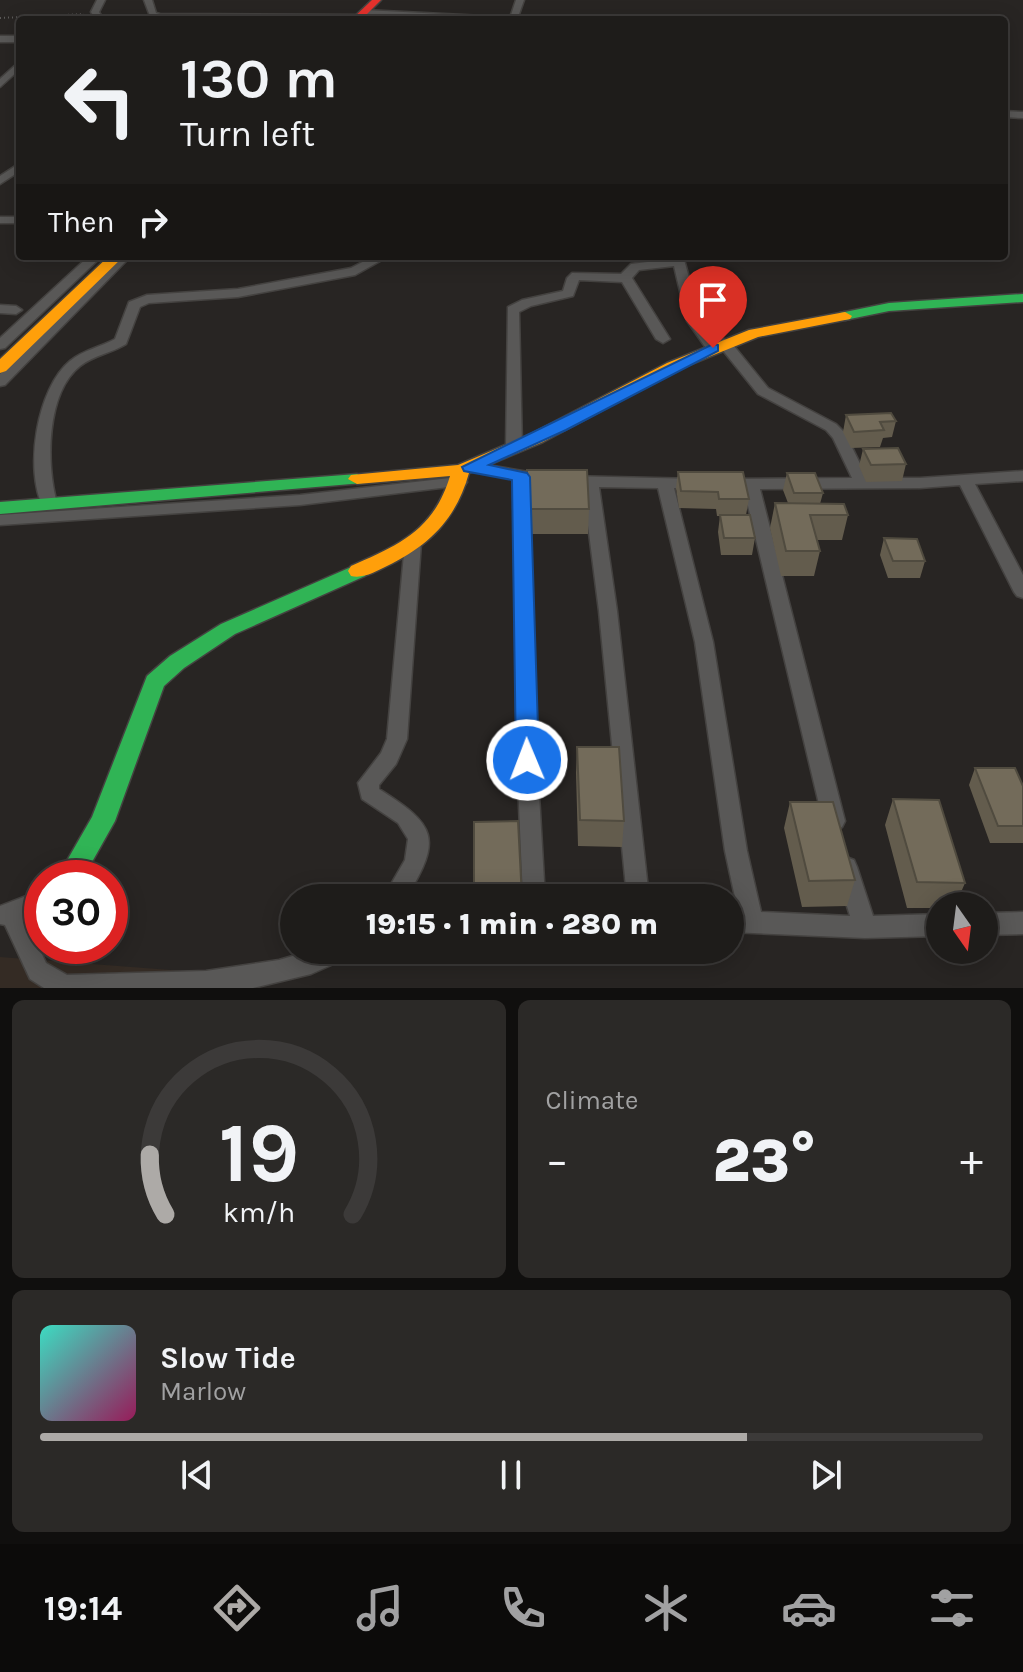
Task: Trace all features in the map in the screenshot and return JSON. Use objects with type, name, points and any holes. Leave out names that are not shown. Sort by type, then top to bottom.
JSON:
[{"type":"street","points":[[148,0],[155,15],[165,16]]},
{"type":"street","points":[[245,16],[364,12],[445,16]]},
{"type":"street","points":[[0,84],[16,68]]},
{"type":"street","points":[[0,345],[92,260]]},
{"type":"street","points":[[0,368],[113,260]]},
{"type":"street","points":[[0,382],[121,260]]},
{"type":"street","points":[[49,503],[44,490],[45,431],[55,393],[69,368],[121,341],[134,305],[147,299],[238,293],[355,271],[376,260]]},
{"type":"street","points":[[626,278],[635,267],[673,260]]},
{"type":"street","points":[[678,260],[694,321],[763,391],[831,427],[840,436],[862,484]]},
{"type":"street","points":[[514,448],[513,310],[527,303],[569,293],[576,276],[626,278]]},
{"type":"street","points":[[626,278],[663,339]]},
{"type":"street","points":[[0,520],[300,500],[463,473],[718,346],[781,325],[877,309],[1023,298]]},
{"type":"street","points":[[0,309],[16,310]]},
{"type":"street","points":[[0,508],[440,473],[590,482],[751,485],[862,484],[1023,476]]},
{"type":"street","points":[[80,860],[103,821],[151,691],[168,668],[230,629],[413,543],[436,527],[444,516],[463,473]]},
{"type":"street","points":[[521,477],[527,760],[533,884]]},
{"type":"street","points":[[965,480],[1023,592]]},
{"type":"street","points":[[590,482],[608,611],[637,884]]},
{"type":"street","points":[[665,484],[704,642],[738,884]]},
{"type":"street","points":[[751,485],[844,862],[865,927]]},
{"type":"street","points":[[403,884],[418,860],[421,848],[415,830],[391,806],[369,793],[368,783],[389,758],[397,739],[413,543]]},
{"type":"street","points":[[24,907],[5,914],[38,971],[64,987],[264,980],[312,964]]},
{"type":"street","points":[[744,921],[865,927],[926,925]]},
{"type":"street","points":[[998,924],[1023,923]]},
{"type":"shaded area","points":[[0,957],[24,959],[24,964],[92,964],[223,974],[219,988],[0,988]]},
{"type":"building","points":[[891,413],[896,421],[880,422],[884,430],[854,432],[846,415]]},
{"type":"building","points":[[898,448],[906,464],[871,465],[863,449]]},
{"type":"building","points":[[527,470],[587,470],[589,509],[527,509]]},
{"type":"building","points":[[678,472],[743,472],[749,499],[719,499],[718,492],[681,491]]},
{"type":"building","points":[[787,473],[815,473],[823,493],[794,493]]},
{"type":"building","points":[[775,503],[844,504],[848,515],[810,515],[820,551],[786,551]]},
{"type":"building","points":[[720,515],[750,515],[755,538],[724,538]]},
{"type":"building","points":[[884,538],[917,539],[925,561],[893,561]]},
{"type":"building","points":[[577,747],[619,747],[624,821],[580,820]]},
{"type":"building","points":[[975,768],[1015,768],[1023,786],[1023,826],[998,826]]},
{"type":"building","points":[[893,799],[939,800],[965,883],[917,882]]},
{"type":"building","points":[[790,802],[833,802],[855,880],[809,881]]},
{"type":"building","points":[[518,821],[521,884],[474,884],[474,822]]},
{"type":"traffic: fast","points":[[845,316],[889,307],[1023,298]]},
{"type":"traffic: fast","points":[[0,508],[357,479]]},
{"type":"traffic: fast","points":[[80,860],[103,821],[155,682],[177,662],[228,629],[358,571]]},
{"type":"traffic: slow","points":[[0,368],[113,260]]},
{"type":"traffic: slow","points":[[357,479],[461,470],[537,438],[673,366],[754,333],[845,316]]},
{"type":"traffic: slow","points":[[358,571],[395,554],[424,535],[447,509],[461,470]]},
{"type":"traffic: jam","points":[[360,16],[377,0]]},
{"type":"route","points":[[527,760],[521,477],[470,467],[560,427],[713,348]]}]
